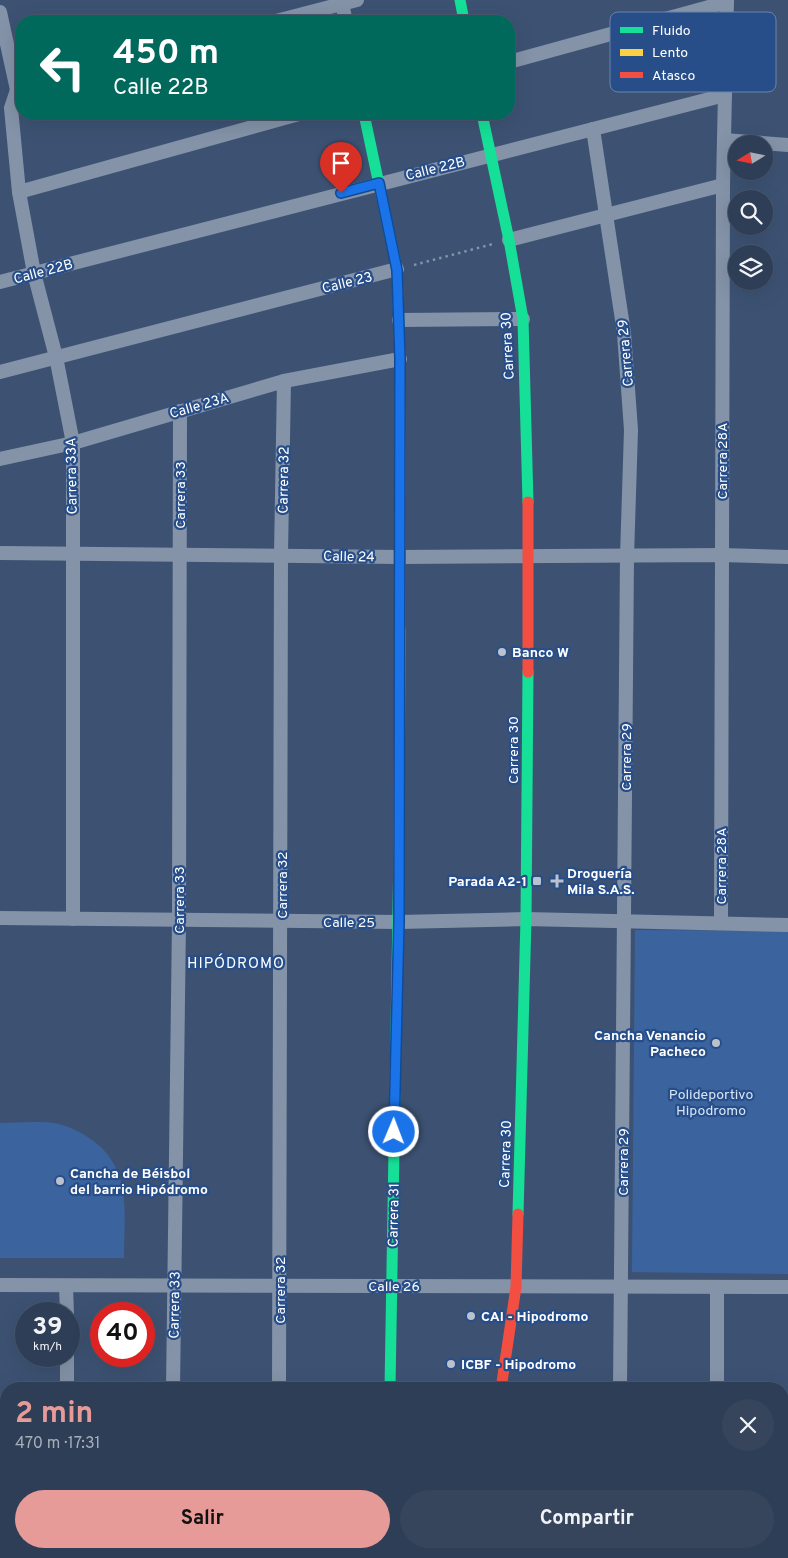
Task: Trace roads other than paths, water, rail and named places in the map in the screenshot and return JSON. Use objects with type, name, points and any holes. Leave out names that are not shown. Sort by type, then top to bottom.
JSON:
[{"type":"street","points":[[297,15],[342,2],[357,0]]},
{"type":"street","points":[[460,0],[463,15]]},
{"type":"street","points":[[689,12],[728,1]]},
{"type":"street","points":[[342,2],[345,15]]},
{"type":"street","name":"Carrera 33A","points":[[0,12],[15,73]]},
{"type":"street","points":[[515,60],[610,34]]},
{"type":"street","name":"Carrera 28A","points":[[721,922],[723,186],[725,92]]},
{"type":"street","name":"Calle 22B","points":[[0,282],[725,95]]},
{"type":"street","name":"Carrera 33A","points":[[15,98],[11,108],[19,192],[34,273],[56,357],[73,443],[71,553],[73,919]]},
{"type":"street","points":[[19,192],[277,120]]},
{"type":"street","name":"Carrera 31","points":[[365,120],[397,270],[400,359],[399,922],[390,1382]]},
{"type":"street","name":"Carrera 30","points":[[483,120],[509,240],[523,319],[529,556],[526,919],[516,1287],[502,1382]]},
{"type":"street","name":"Carrera 29","points":[[593,128],[624,333],[631,430],[627,557],[623,1288],[620,1382]]},
{"type":"street","points":[[724,140],[788,145]]},
{"type":"street","points":[[509,240],[723,186]]},
{"type":"street","name":"Calle 23","points":[[0,372],[397,270]]},
{"type":"street","points":[[399,320],[523,319]]},
{"type":"street","name":"Calle 23A","points":[[0,459],[73,443],[284,381],[400,359]]},
{"type":"street","name":"Carrera 32","points":[[279,1382],[282,922],[281,554],[284,381]]},
{"type":"street","name":"Carrera 33","points":[[173,1382],[179,921],[180,411]]},
{"type":"street","name":"Calle 24","points":[[0,553],[281,554],[400,557],[722,555],[788,557]]},
{"type":"street","name":"Calle 25","points":[[0,918],[282,922],[526,919],[788,924]]},
{"type":"street","name":"Calle 26","points":[[0,1285],[788,1287]]},
{"type":"street","points":[[66,1286],[66,1302]]},
{"type":"street","points":[[716,1382],[717,1287]]},
{"type":"street","points":[[67,1367],[67,1382]]},
{"type":"place","name":"Banco W","points":[[502,652]]},
{"type":"place","name":"Parada A2-1","points":[[537,881]]},
{"type":"place","name":"Droguería Mila S.A.S.","points":[[557,881]]},
{"type":"place","name":"Cancha Venancio Pacheco","points":[[716,1043]]},
{"type":"place","name":"Cancha de Béisbol del barrio Hipódromo","points":[[60,1181]]},
{"type":"place","name":"CAI - Hipodromo","points":[[471,1316]]},
{"type":"place","name":"ICBF - Hipodromo","points":[[451,1364]]},
{"type":"district","name":"HIPÓDROMO","points":[[236,963]]},
{"type":"park label","name":"Polideportivo Hipodromo","points":[[711,1102]]}]
